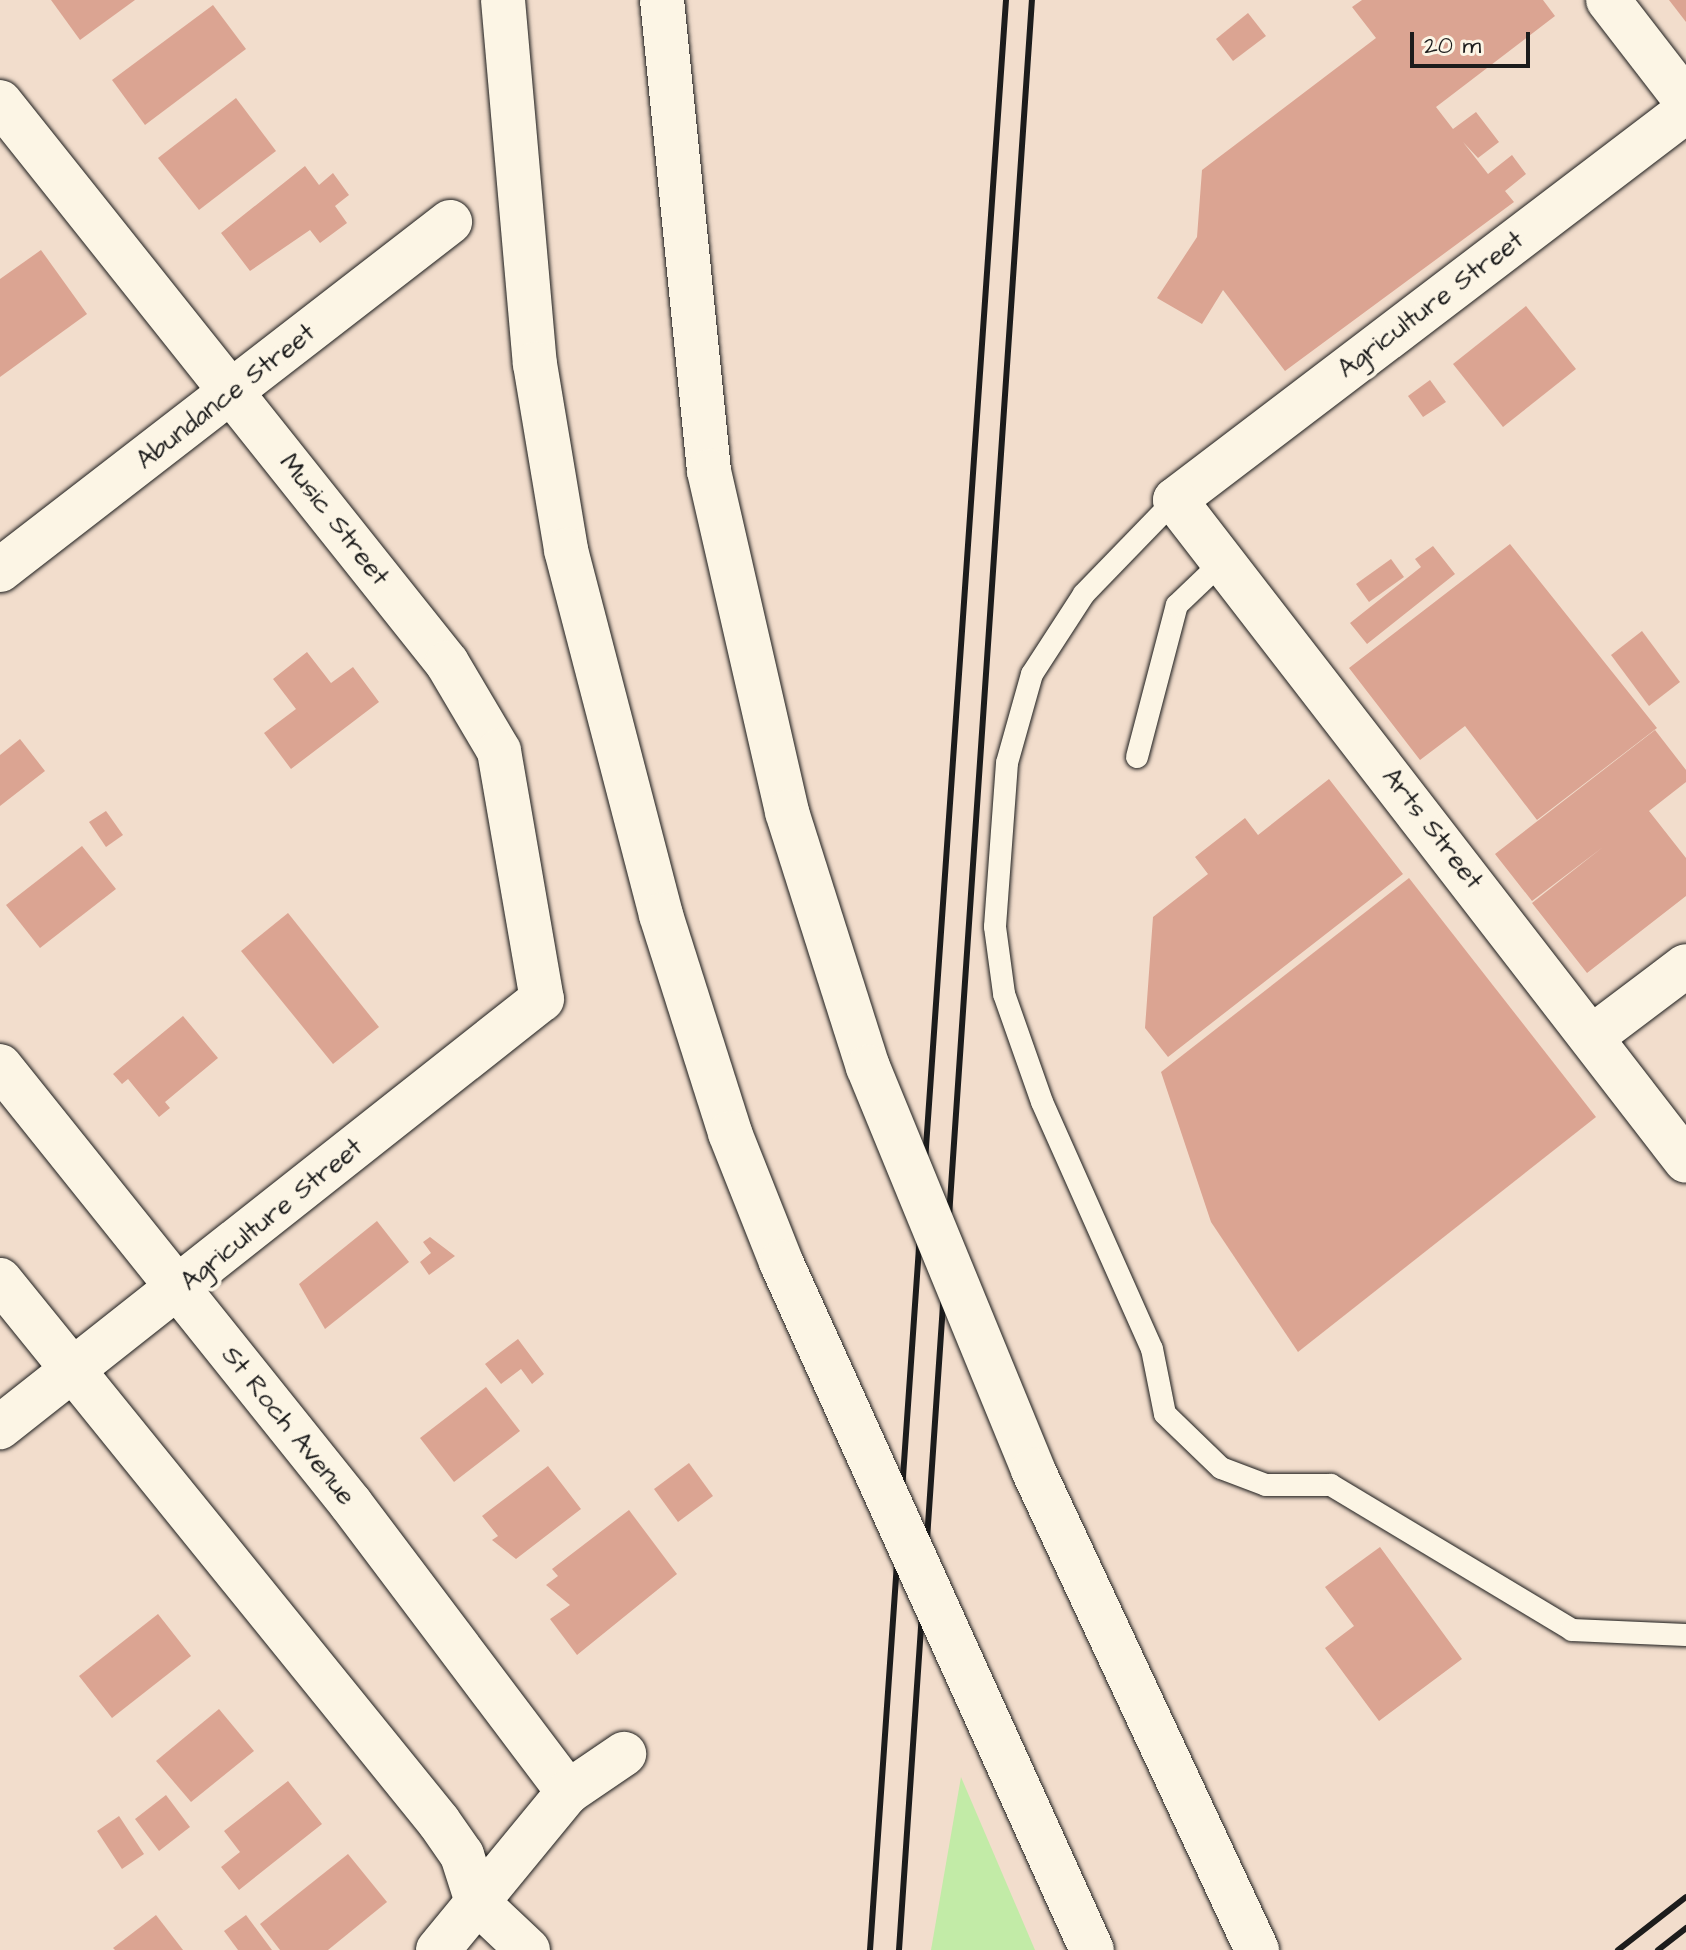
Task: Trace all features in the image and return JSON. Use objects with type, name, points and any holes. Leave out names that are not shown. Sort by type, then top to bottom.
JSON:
[{"type":"main road","points":[[503,0],[535,364],[566,550],[661,915],[730,1133],[781,1262],[1092,1950]]},
{"type":"main road","points":[[662,0],[709,471],[787,812],[868,1067],[1033,1470],[1257,1950]]},
{"type":"main road","points":[[1608,0],[1686,101]]},
{"type":"main road","name":"Music Street","points":[[0,102],[447,663],[499,751],[542,999]]},
{"type":"main road","name":"Agriculture Street","points":[[1175,500],[1686,111]]},
{"type":"main road","name":"Abundance Street","points":[[0,570],[450,222]]},
{"type":"main road","name":"Arts Street","points":[[1175,500],[1593,1036],[1686,1161]]},
{"type":"main road","points":[[1593,1036],[1686,966]]},
{"type":"main road","name":"Agriculture Street","points":[[0,1427],[179,1289],[542,999]]},
{"type":"main road","name":"St Roch Avenue","points":[[0,1066],[179,1289],[568,1792]]},
{"type":"main road","points":[[0,1280],[439,1822],[462,1855],[477,1902],[528,1950]]},
{"type":"main road","points":[[438,1950],[568,1792],[624,1754]]},
{"type":"lane","points":[[1175,500],[1084,594],[1032,674],[1007,763],[995,927],[1004,994],[1042,1102],[1152,1349],[1165,1414],[1221,1468],[1266,1485],[1331,1485],[1572,1630],[1686,1635]]},
{"type":"lane","points":[[1137,757],[1177,605],[1223,561]]},
{"type":"green space","points":[[961,1777],[1035,1950],[931,1950]]},
{"type":"building","points":[[51,0],[135,0],[80,40]]},
{"type":"building","points":[[1362,0],[1543,0],[1555,16],[1436,107],[1453,129],[1476,112],[1499,142],[1478,158],[1463,142],[1488,174],[1512,155],[1526,174],[1505,191],[1514,202],[1285,371],[1223,290],[1202,324],[1157,298],[1197,237],[1202,170],[1376,38],[1352,7]]},
{"type":"building","points":[[1669,0],[1686,0],[1686,22]]},
{"type":"building","points":[[213,5],[246,49],[145,125],[112,80]]},
{"type":"building","points":[[1248,13],[1266,36],[1233,61],[1216,39]]},
{"type":"building","points":[[236,98],[276,151],[199,210],[158,158]]},
{"type":"building","points":[[305,166],[319,185],[333,173],[349,195],[335,206],[347,223],[320,243],[310,230],[250,271],[221,233]]},
{"type":"building","points":[[41,250],[87,314],[0,377],[0,279]]},
{"type":"building","points":[[1526,306],[1576,369],[1503,427],[1453,364]]},
{"type":"building","points":[[1430,380],[1446,402],[1423,417],[1408,396]]},
{"type":"building","points":[[1510,544],[1657,728],[1537,820],[1465,726],[1420,760],[1349,668]]},
{"type":"building","points":[[1433,546],[1455,574],[1367,644],[1350,623],[1421,567],[1415,559]]},
{"type":"building","points":[[1391,559],[1404,577],[1369,602],[1356,584]]},
{"type":"building","points":[[1642,631],[1680,682],[1649,706],[1611,655]]},
{"type":"building","points":[[307,652],[331,683],[353,667],[379,702],[291,769],[264,733],[296,709],[273,679]]},
{"type":"building","points":[[1655,730],[1686,770],[1686,782],[1649,811],[1686,858],[1686,896],[1587,973],[1532,903],[1603,847],[1532,901],[1495,854]]},
{"type":"building","points":[[20,739],[45,771],[0,806],[0,755]]},
{"type":"building","points":[[1329,779],[1403,874],[1168,1057],[1145,1028],[1153,917],[1208,874],[1195,857],[1245,818],[1258,835]]},
{"type":"building","points":[[106,811],[123,835],[106,847],[89,822]]},
{"type":"building","points":[[82,846],[116,889],[40,948],[6,905]]},
{"type":"building","points":[[1409,878],[1596,1117],[1298,1352],[1211,1222],[1161,1072]]},
{"type":"building","points":[[288,913],[379,1027],[333,1064],[241,951]]},
{"type":"building","points":[[183,1016],[218,1058],[165,1102],[170,1108],[159,1117],[128,1079],[122,1084],[113,1074]]},
{"type":"building","points":[[377,1221],[409,1262],[325,1329],[299,1284]]},
{"type":"building","points":[[430,1237],[455,1256],[429,1275],[420,1262],[431,1253],[423,1242]]},
{"type":"building","points":[[518,1339],[544,1374],[532,1384],[521,1369],[501,1384],[485,1364]]},
{"type":"building","points":[[486,1387],[520,1431],[454,1482],[420,1438]]},
{"type":"building","points":[[689,1463],[713,1496],[678,1522],[654,1489]]},
{"type":"building","points":[[548,1466],[581,1509],[516,1559],[492,1540],[498,1536],[482,1516]]},
{"type":"building","points":[[629,1510],[677,1574],[577,1655],[550,1619],[570,1605],[546,1585],[558,1576],[552,1569]]},
{"type":"building","points":[[1380,1547],[1462,1659],[1379,1721],[1325,1648],[1354,1626],[1325,1587]]},
{"type":"building","points":[[158,1614],[191,1656],[112,1718],[79,1676]]},
{"type":"building","points":[[219,1709],[254,1751],[191,1802],[156,1761]]},
{"type":"building","points":[[288,1781],[322,1824],[239,1890],[221,1867],[240,1852],[224,1831]]},
{"type":"building","points":[[166,1795],[190,1827],[159,1851],[135,1819]]},
{"type":"building","points":[[119,1816],[144,1854],[122,1869],[97,1831]]},
{"type":"building","points":[[348,1854],[387,1902],[328,1950],[280,1950],[260,1924]]},
{"type":"building","points":[[156,1915],[183,1950],[113,1948]]},
{"type":"building","points":[[246,1915],[272,1950],[238,1950],[224,1931]]},
{"type":"railway","points":[[870,1950],[1006,0]]},
{"type":"railway","points":[[899,1950],[1032,0]]},
{"type":"railway","points":[[1618,1950],[1686,1897]]},
{"type":"railway","points":[[1658,1950],[1686,1928]]}]
